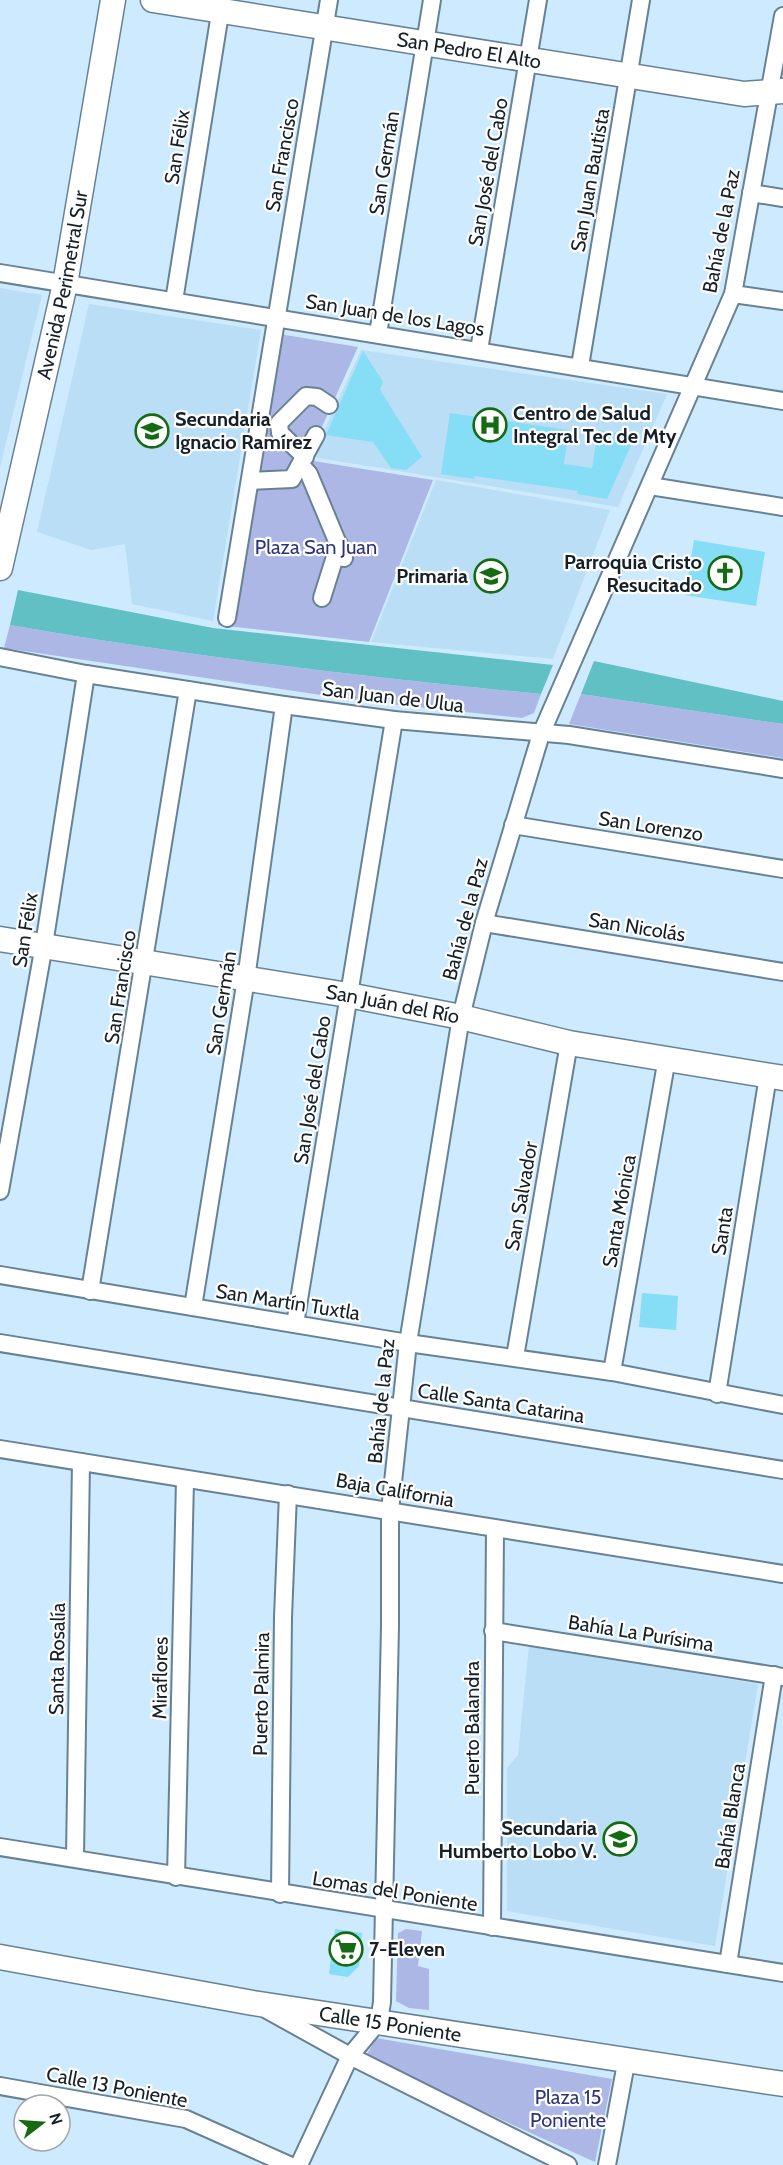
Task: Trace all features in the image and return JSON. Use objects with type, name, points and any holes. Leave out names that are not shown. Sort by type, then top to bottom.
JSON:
[{"type":"street","name":"Avenida Perimetral Sur","points":[[0,568],[66,284],[112,0]]},
{"type":"street","name":"San Pedro El Alto","points":[[153,0],[221,6],[325,28],[744,94],[776,91]]},
{"type":"street","name":"San Francisco","points":[[227,618],[329,0]]},
{"type":"street","name":"San Germán","points":[[378,334],[432,0]]},
{"type":"street","name":"San José del Cabo","points":[[479,350],[538,0]]},
{"type":"street","name":"San Juan Bautista","points":[[580,366],[641,0]]},
{"type":"street","name":"San Félix","points":[[174,301],[221,6]]},
{"type":"street","name":"Bahía de la Paz","points":[[379,2021],[382,2002],[390,1638],[390,1510],[408,1342],[461,1017],[484,923],[541,734],[733,294],[751,193],[776,91],[783,16]]},
{"type":"street","points":[[751,193],[783,198]]},
{"type":"street","name":"San Juan de los Lagos","points":[[0,273],[783,401]]},
{"type":"street","points":[[733,294],[783,302]]},
{"type":"street","points":[[321,598],[341,551],[303,461],[279,433],[279,423],[306,396],[316,397],[328,405]]},
{"type":"street","points":[[250,481],[292,479],[316,435]]},
{"type":"street","points":[[650,486],[783,507]]},
{"type":"street","name":"San Juan de Ulua","points":[[0,657],[86,674],[284,705],[394,720],[569,735],[783,769]]},
{"type":"street","name":"San Félix","points":[[0,1191],[44,945],[86,674]]},
{"type":"street","name":"San Francisco","points":[[90,1291],[188,690]]},
{"type":"street","name":"San Germán","points":[[193,1307],[246,979],[284,705]]},
{"type":"street","name":"San José del Cabo","points":[[295,1324],[394,720]]},
{"type":"street","name":"San Lorenzo","points":[[513,825],[783,869]]},
{"type":"street","name":"San Nicolás","points":[[484,923],[783,972]]},
{"type":"street","name":"San Juán del Río","points":[[0,939],[348,995],[461,1017],[569,1042],[776,1077]]},
{"type":"street","name":"San Salvador","points":[[515,1357],[569,1042]]},
{"type":"street","name":"Santa Mónica","points":[[612,1372],[667,1058]]},
{"type":"street","name":"Santa","points":[[717,1394],[776,1077]]},
{"type":"street","name":"San Martín Tuxtla","points":[[0,1275],[408,1342],[612,1372],[783,1405]]},
{"type":"street","name":"Calle Santa Catarina","points":[[0,1343],[783,1470]]},
{"type":"street","name":"Baja California","points":[[0,1449],[185,1480],[390,1510],[495,1530],[783,1574]]},
{"type":"street","name":"Santa Rosalía","points":[[75,1857],[81,1462]]},
{"type":"street","name":"Miraflores","points":[[176,1876],[185,1480]]},
{"type":"street","name":"Puerto Palmira","points":[[280,1894],[283,1617],[288,1494]]},
{"type":"street","name":"Puerto Balandra","points":[[492,1927],[495,1530]]},
{"type":"street","name":"Bahía La Purísima","points":[[493,1631],[778,1676]]},
{"type":"street","name":"Bahía Blanca","points":[[728,1964],[778,1676]]},
{"type":"street","name":"Lomas del Poniente","points":[[0,1847],[75,1857],[280,1894],[783,1974]]},
{"type":"street","name":"Calle 15 Poniente","points":[[0,1957],[253,2003],[556,2050],[627,2058],[783,2084]]},
{"type":"street","points":[[253,2003],[350,2055],[568,2165]]},
{"type":"street","points":[[299,2165],[350,2055],[379,2021]]},
{"type":"street","points":[[607,2165],[627,2058]]},
{"type":"street","name":"Calle 13 Poniente","points":[[0,2086],[186,2119],[289,2165]]},
{"type":"shaded area","points":[[0,288],[42,295],[0,467]]},
{"type":"shaded area","name":"Secundaria Ignacio Ramírez","points":[[89,304],[261,330],[213,621],[132,604],[125,544],[91,550],[37,532]]},
{"type":"shaded area","name":"Centro de Salud Integral Tec de Mty","points":[[361,350],[667,394],[618,507],[312,457]]},
{"type":"shaded area","name":"Primaria","points":[[436,480],[610,510],[553,659],[371,642]]},
{"type":"shaded area","points":[[18,590],[213,628],[553,665],[541,694],[341,673],[209,656],[10,625]]},
{"type":"shaded area","points":[[594,661],[783,701],[783,724],[581,694]]},
{"type":"shaded area","name":"Secundaria Humberto Lobo V.","points":[[529,1645],[758,1684],[715,1946],[507,1911],[507,1768],[518,1755]]},
{"type":"green space","name":"Plaza San Juan","points":[[267,332],[358,347],[307,460],[433,480],[369,642],[218,625]]},
{"type":"green space","points":[[10,625],[275,665],[541,694],[534,713],[522,718],[361,701],[4,648]]},
{"type":"green space","points":[[581,694],[783,724],[783,758],[569,724]]},
{"type":"green space","points":[[406,1929],[422,1931],[418,1966],[429,1969],[429,2010],[409,2008],[396,2001],[398,1933]]},
{"type":"green space","name":"Plaza 15 Poniente","points":[[376,2038],[612,2079],[595,2162],[365,2058]]},
{"type":"building","points":[[363,351],[383,382],[380,390],[422,457],[406,470],[391,468],[373,442],[326,435]]},
{"type":"building","points":[[450,413],[569,430],[564,464],[592,468],[598,430],[635,436],[607,499],[577,494],[578,491],[475,476],[474,479],[441,474]]},
{"type":"building","name":"Parroquia Cristo Resucitado","points":[[694,540],[765,552],[756,606],[685,595]]},
{"type":"building","points":[[642,1293],[678,1296],[676,1330],[639,1327]]},
{"type":"building","name":"7-Eleven","points":[[335,1929],[362,1933],[359,1966],[348,1977],[329,1974]]},
{"type":"place","name":"Centro de Salud Integral Tec de Mty","points":[[490,425]]},
{"type":"place","name":"Secundaria Ignacio Ramírez","points":[[152,431]]},
{"type":"place","name":"Parroquia Cristo Resucitado","points":[[725,573]]},
{"type":"place","name":"Primaria","points":[[491,576]]},
{"type":"place","name":"Secundaria Humberto Lobo V.","points":[[620,1839]]},
{"type":"place","name":"7-Eleven","points":[[346,1949]]}]
